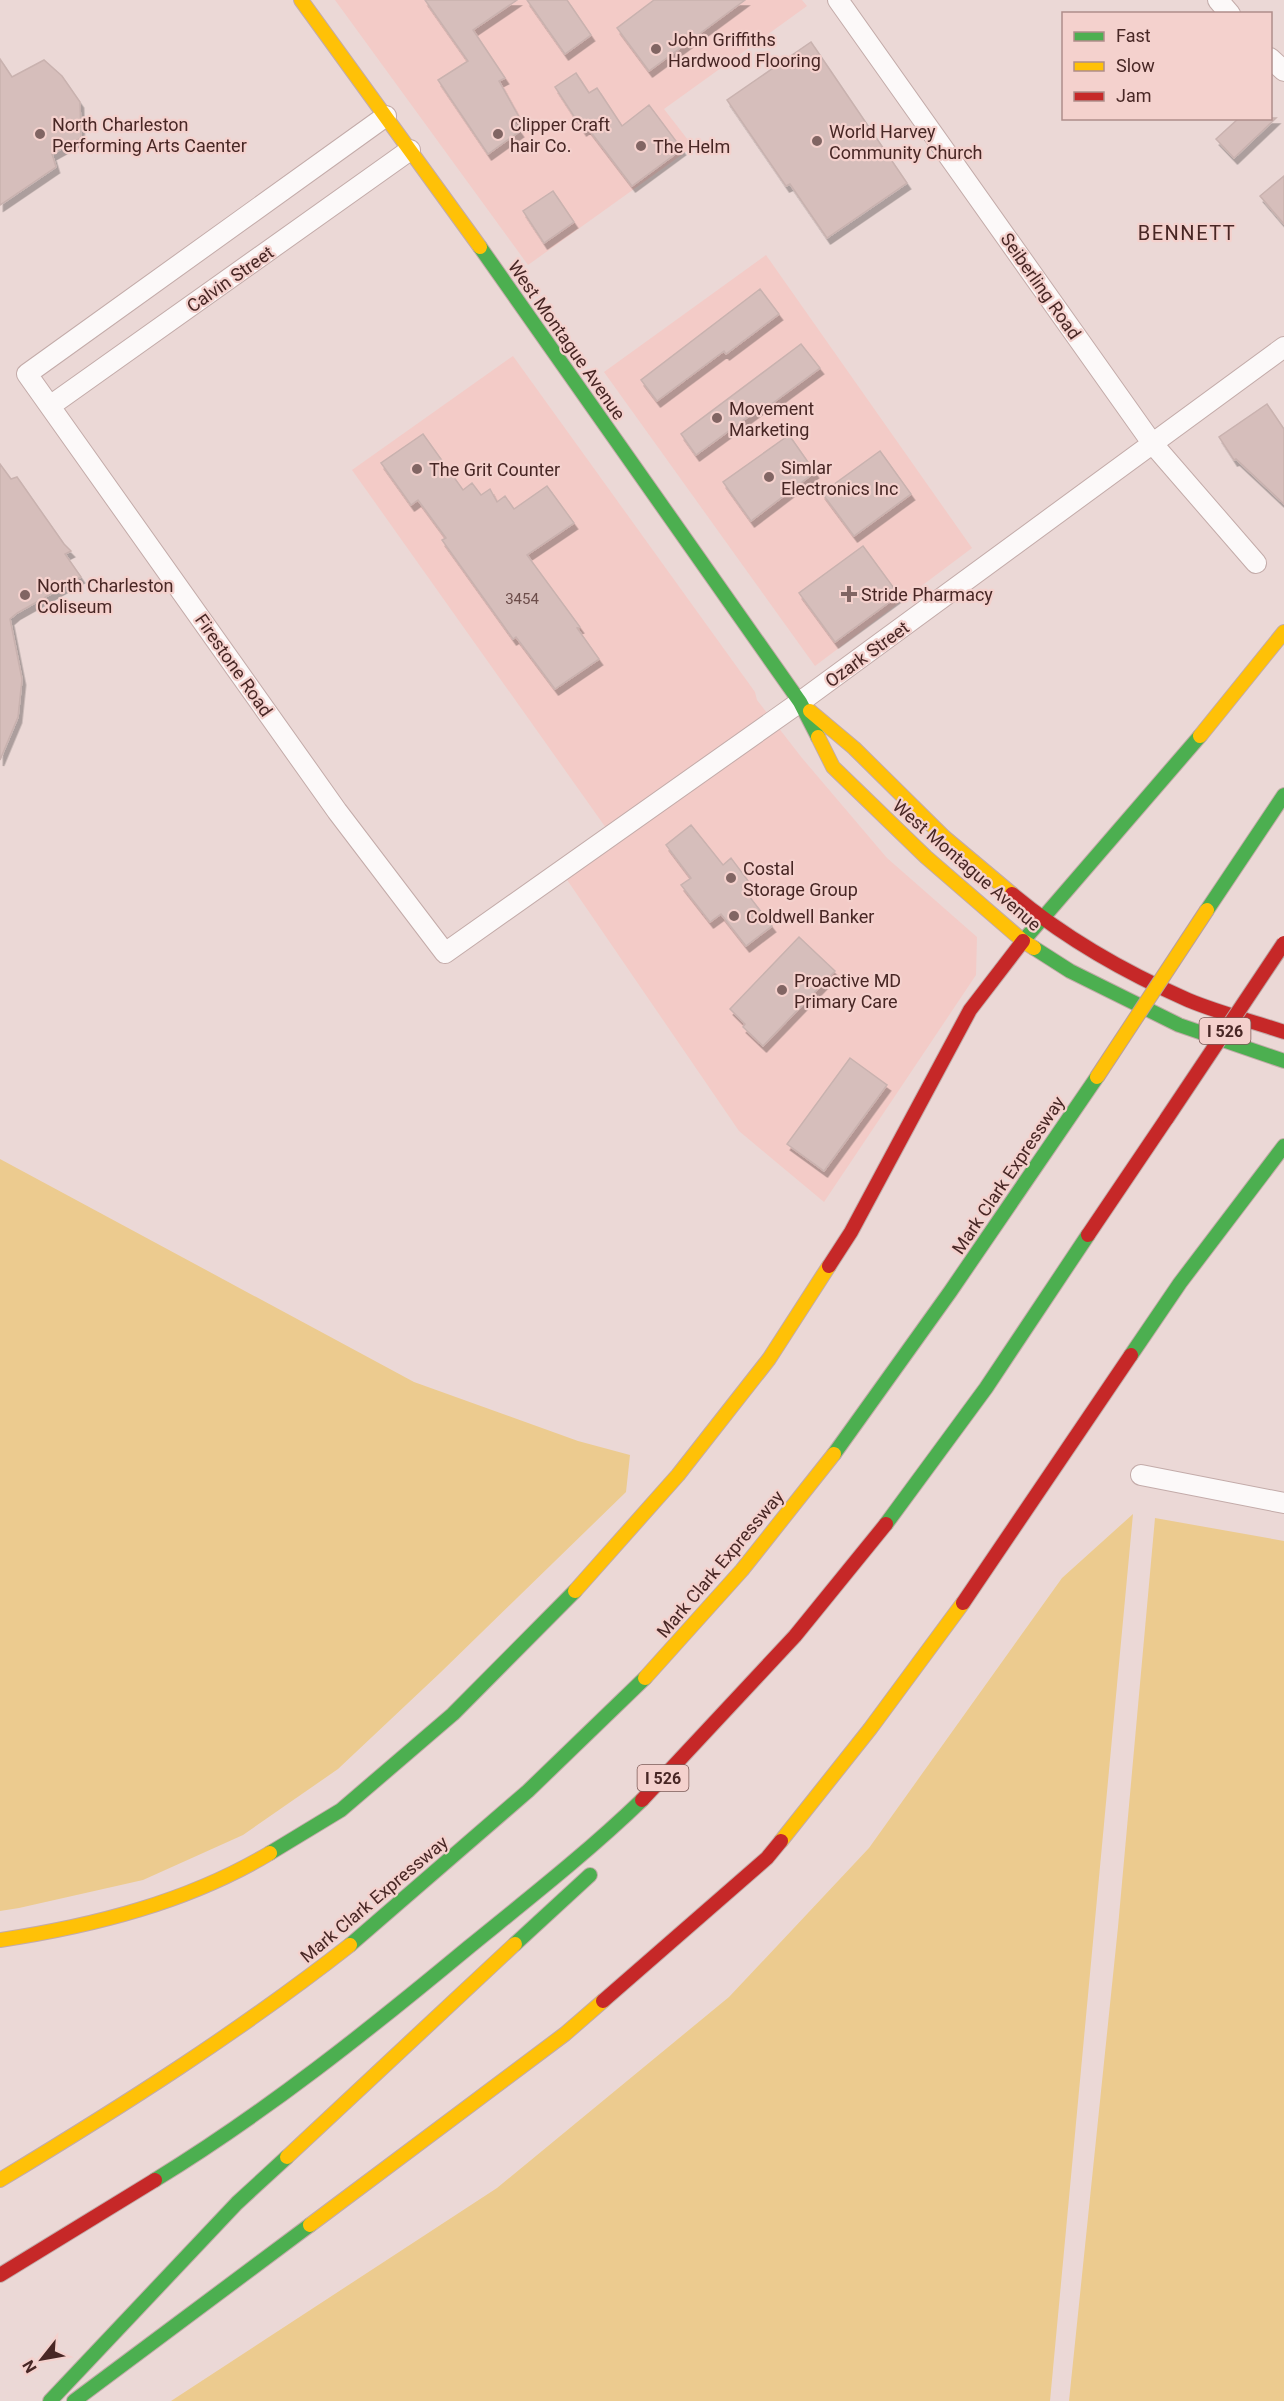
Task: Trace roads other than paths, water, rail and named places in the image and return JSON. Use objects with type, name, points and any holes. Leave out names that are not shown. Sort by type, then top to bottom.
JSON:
[{"type":"main road","name":"West Montague Avenue","points":[[301,0],[386,116],[800,702],[833,767],[926,857],[1023,941],[1070,971],[1179,1025],[1284,1061]]},
{"type":"main road","points":[[0,1940],[142,1910],[238,1872],[341,1810],[453,1714],[589,1577],[678,1475],[769,1359],[851,1232],[970,1010],[1041,918],[1196,741],[1284,632]]},
{"type":"main road","name":"West Montague Avenue","points":[[800,702],[854,748],[944,837],[1041,918],[1084,948],[1189,1000],[1284,1032]]},
{"type":"main road","name":"Mark Clark Expressway","points":[[0,2180],[68,2140],[198,2055],[345,1949],[413,1894],[518,1801],[628,1696],[733,1581],[822,1472],[878,1397],[1097,1077],[1284,795]]},
{"type":"main road","name":"I 526","points":[[0,2275],[200,2152],[365,2033],[578,1858],[641,1801],[715,1724],[872,1543],[979,1397],[1284,943]]},
{"type":"main road","points":[[74,2401],[565,2034],[767,1858],[870,1729],[959,1609],[1180,1283],[1284,1146]]},
{"type":"main road","points":[[771,1682],[818,1608]]},
{"type":"main road","points":[[50,2401],[237,2203],[598,1868]]},
{"type":"street","name":"Seiberling Road","points":[[838,0],[1152,443],[1256,563]]},
{"type":"street","points":[[1218,0],[1228,12]]},
{"type":"street","points":[[1272,59],[1284,71]]},
{"type":"street","name":"Firestone Road","points":[[386,116],[27,374],[337,811],[445,953]]},
{"type":"street","name":"Calvin Street","points":[[50,406],[410,150]]},
{"type":"street","name":"Ozark Street","points":[[445,953],[800,702],[1284,347]]},
{"type":"street","points":[[1141,1475],[1284,1503]]},
{"type":"place","name":"John Griffiths Hardwood Flooring","points":[[656,49]]},
{"type":"place","name":"North Charleston Performing Arts Caenter","points":[[40,134]]},
{"type":"place","name":"Clipper Craft hair Co.","points":[[498,134]]},
{"type":"place","name":"World Harvey Community Church","points":[[817,141]]},
{"type":"place","name":"The Helm","points":[[641,146]]},
{"type":"place","name":"Movement Marketing","points":[[717,418]]},
{"type":"place","name":"The Grit Counter","points":[[417,469]]},
{"type":"place","name":"Simlar Electronics Inc","points":[[769,477]]},
{"type":"place","name":"Stride Pharmacy","points":[[849,594]]},
{"type":"place","name":"North Charleston Coliseum","points":[[25,595]]},
{"type":"place","name":"Costal Storage Group","points":[[731,878]]},
{"type":"place","name":"Coldwell Banker","points":[[734,916]]},
{"type":"place","name":"Proactive MD Primary Care","points":[[782,990]]},
{"type":"district","name":"BENNETT","points":[[1187,233]]}]
